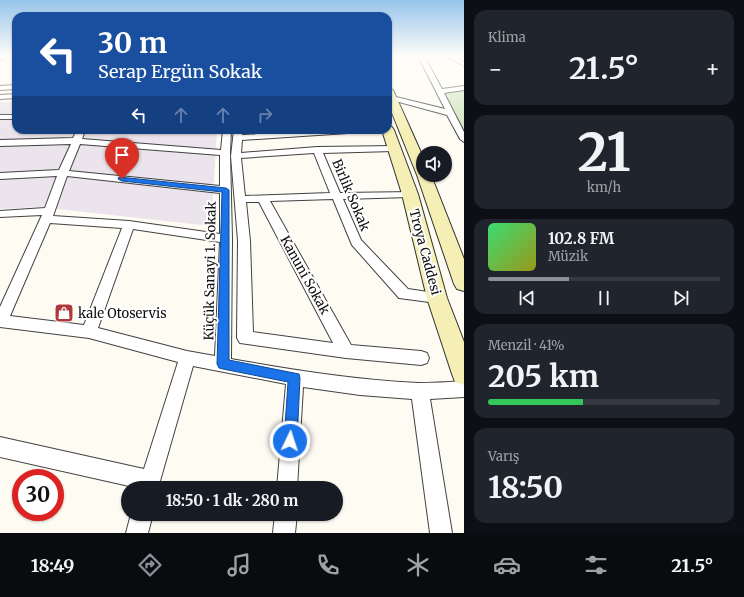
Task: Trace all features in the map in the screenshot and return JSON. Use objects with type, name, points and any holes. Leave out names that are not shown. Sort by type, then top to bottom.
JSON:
[{"type":"main road","name":"Troya Caddesi","points":[[392,102],[416,158]]},
{"type":"main road","name":"Troya Caddesi","points":[[389,134],[410,194],[437,298],[464,374]]},
{"type":"main road","name":"Troya Caddesi","points":[[426,182],[464,284]]},
{"type":"street","points":[[434,81],[449,113],[464,139]]},
{"type":"street","points":[[0,88],[12,87]]},
{"type":"street","points":[[439,90],[464,89]]},
{"type":"street","points":[[0,96],[12,96]]},
{"type":"street","points":[[392,100],[449,113]]},
{"type":"street","points":[[392,100],[424,108]]},
{"type":"street","points":[[0,117],[12,117]]},
{"type":"street","name":"Küçük Sanayi 1. Sokak","points":[[223,364],[226,190],[230,155],[228,134]]},
{"type":"street","points":[[238,134],[230,155],[241,199],[244,242],[245,338],[346,351],[421,358]]},
{"type":"street","points":[[79,135],[47,215],[0,321],[89,332],[187,358],[295,378],[360,387],[420,391],[464,389]]},
{"type":"street","points":[[0,143],[79,135],[230,155],[317,150],[393,148]]},
{"type":"street","name":"Birlik Sokak","points":[[317,150],[356,242],[404,294],[437,298]]},
{"type":"street","points":[[0,176],[63,172],[226,190]]},
{"type":"street","points":[[241,199],[410,194]]},
{"type":"street","name":"Kanuni Sokak","points":[[263,199],[346,351]]},
{"type":"street","points":[[0,214],[47,215],[226,239]]},
{"type":"street","points":[[89,332],[129,225]]},
{"type":"street","points":[[150,481],[187,358]]},
{"type":"street","points":[[288,481],[295,378]]},
{"type":"street","points":[[420,391],[441,533]]},
{"type":"street","points":[[2,451],[136,481]]},
{"type":"street","points":[[137,533],[140,521]]},
{"type":"street","points":[[284,533],[285,521]]},
{"type":"shaded area","points":[[0,102],[12,102],[12,134],[217,134],[211,226],[39,207],[0,209]]},
{"type":"green space","points":[[461,89],[464,91],[464,134],[442,92]]},
{"type":"place","name":"kale Otoservis","points":[[64,313]]},
{"type":"route","points":[[122,179],[226,190],[223,364],[295,378],[290,441]]}]
